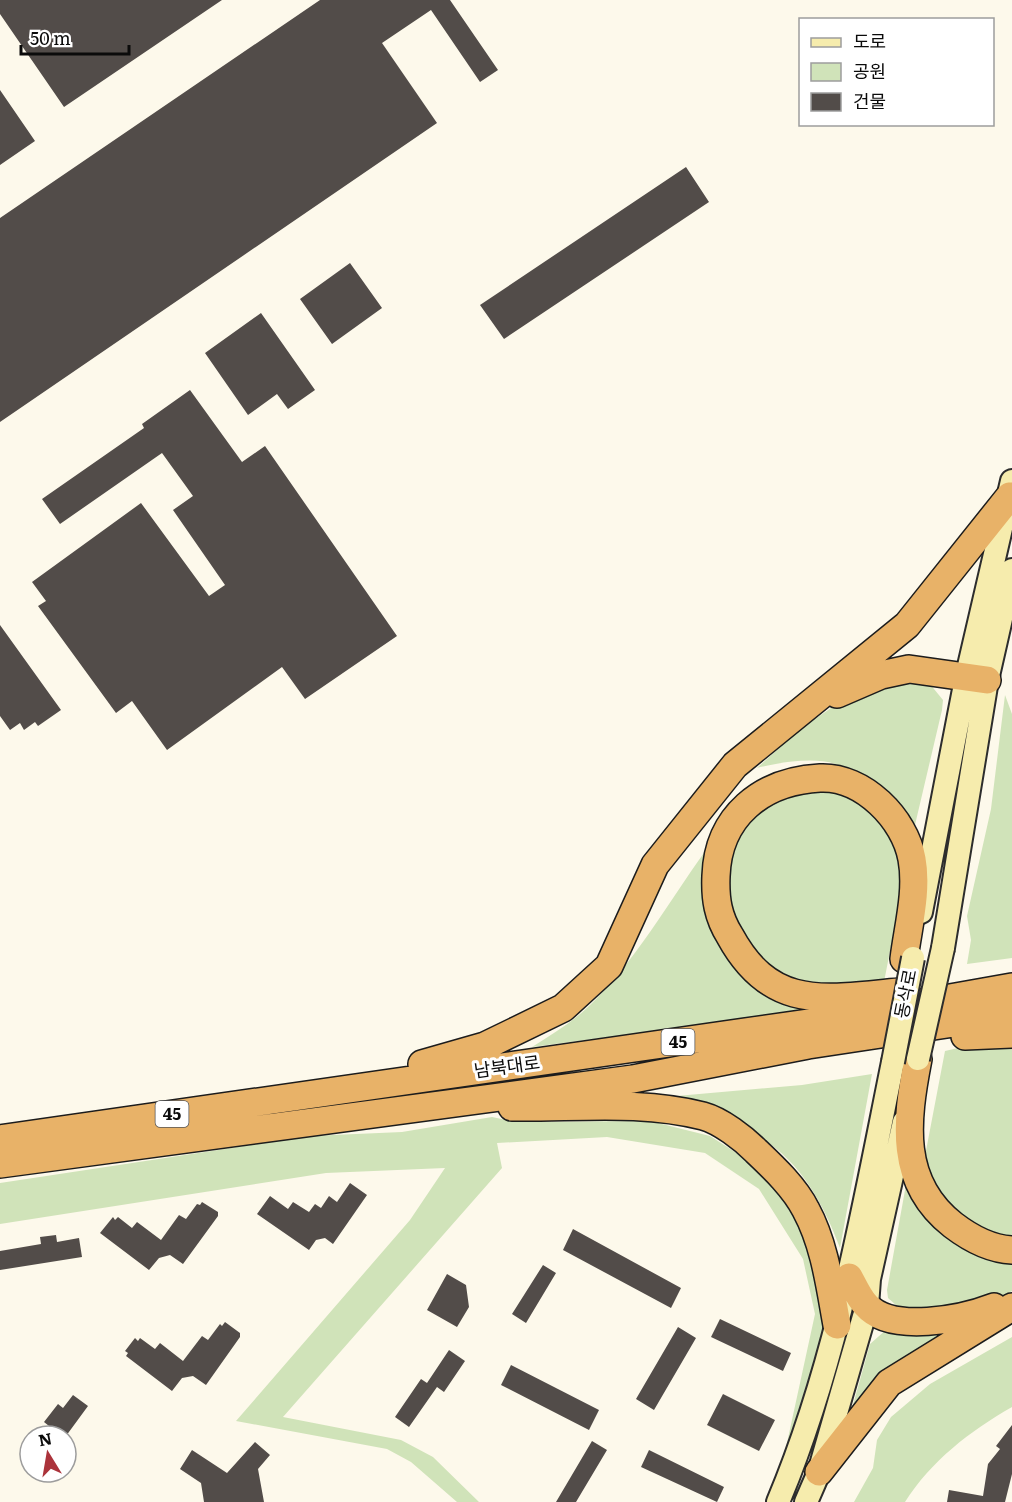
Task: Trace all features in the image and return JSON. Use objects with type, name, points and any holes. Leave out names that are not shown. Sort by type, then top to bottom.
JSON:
[{"type":"highway","points":[[344,1089],[485,1046],[563,1008],[609,966],[655,865],[735,765],[908,625],[1011,488]]},
{"type":"highway","points":[[802,710],[881,675],[909,669],[976,680]]},
{"type":"highway","points":[[908,958],[915,876],[912,856],[905,839],[885,807],[871,796],[848,784],[822,778],[793,783],[759,795],[740,811],[725,831],[716,862],[715,896],[721,922],[738,952],[758,974],[792,994],[825,999],[1012,983]]},
{"type":"highway","name":"남북대로","points":[[0,1139],[815,1022],[1012,987]]},
{"type":"highway","name":"남북대로","points":[[0,1164],[633,1079],[808,1045],[1012,1014]]},
{"type":"highway","points":[[735,1061],[974,1035],[1012,1035]]},
{"type":"highway","points":[[905,1061],[910,1100],[911,1156],[918,1185],[937,1212],[972,1239],[1012,1250]]},
{"type":"highway","points":[[423,1106],[608,1106],[666,1109],[706,1117],[745,1141],[778,1173],[806,1210],[826,1266],[837,1325]]},
{"type":"highway","points":[[849,1277],[867,1306],[894,1320],[943,1321],[981,1312],[1012,1300]]},
{"type":"highway","points":[[819,1472],[889,1383],[1012,1306]]},
{"type":"main road","name":"동삭로","points":[[778,1502],[789,1475],[837,1325],[905,1061],[943,948],[976,680],[1011,488]]},
{"type":"main road","name":"동삭로","points":[[806,1502],[819,1472],[867,1306],[869,1279],[905,1061],[908,958],[976,680],[1012,570]]},
{"type":"green space","points":[[925,678],[943,700],[911,842],[863,785],[838,765],[828,762],[803,761],[757,768],[799,730],[853,693]]},
{"type":"green space","points":[[1005,695],[1012,714],[1012,958],[967,964],[971,940],[967,916],[991,809]]},
{"type":"green space","points":[[800,787],[847,791],[894,832],[904,879],[884,982],[823,990],[777,973],[736,937],[724,862],[747,816]]},
{"type":"green space","points":[[706,850],[711,920],[718,944],[737,971],[750,982],[793,1006],[808,1011],[532,1047],[575,1018],[605,990],[636,952]]},
{"type":"green space","points":[[988,1041],[1012,1045],[1012,1241],[980,1235],[941,1201],[925,1156],[945,1051]]},
{"type":"green space","points":[[872,1074],[840,1248],[814,1193],[791,1162],[776,1148],[741,1127],[654,1098],[802,1085]]},
{"type":"green space","points":[[492,1117],[516,1122],[650,1121],[710,1136],[768,1173],[807,1233],[826,1327],[792,1452],[785,1452],[815,1314],[803,1259],[759,1189],[705,1153],[607,1137],[497,1143],[502,1168],[283,1417],[401,1440],[433,1457],[479,1502],[457,1502],[411,1462],[387,1449],[236,1421],[410,1220],[445,1168],[326,1173],[0,1224],[0,1183],[310,1136],[402,1132]]},
{"type":"green space","points":[[909,1168],[1012,1259],[1012,1291],[994,1302],[915,1314],[897,1306],[888,1298],[887,1290]]},
{"type":"green space","points":[[961,1327],[851,1412],[870,1344],[887,1329]]},
{"type":"green space","points":[[1012,1337],[1012,1407],[981,1426],[952,1448],[927,1473],[905,1502],[854,1502],[873,1468],[877,1440],[891,1417],[930,1384]]},
{"type":"building","points":[[0,0],[222,0],[64,107],[0,14]]},
{"type":"building","points":[[320,0],[450,0],[498,70],[480,82],[431,10],[382,43],[437,123],[0,422],[0,218]]},
{"type":"building","points":[[0,90],[35,141],[0,165]]},
{"type":"building","points":[[686,167],[709,202],[504,339],[480,305]]},
{"type":"building","points":[[350,263],[382,308],[332,344],[300,299]]},
{"type":"building","points":[[261,313],[315,390],[288,409],[277,394],[248,415],[205,353]]},
{"type":"building","points":[[190,390],[242,462],[265,446],[397,636],[305,699],[282,667],[167,750],[132,701],[116,713],[38,606],[46,601],[32,582],[141,503],[209,596],[225,585],[173,510],[193,496],[162,453],[60,524],[42,499],[144,428],[142,424]]},
{"type":"building","points":[[0,625],[61,710],[38,726],[35,722],[24,730],[20,723],[10,730],[0,716]]},
{"type":"building","points":[[350,1183],[367,1195],[333,1244],[325,1238],[316,1240],[309,1250],[257,1214],[270,1196],[288,1209],[293,1202],[309,1212],[315,1204],[321,1208],[329,1196],[337,1202]]},
{"type":"building","points":[[202,1202],[218,1212],[218,1216],[183,1264],[170,1255],[159,1258],[149,1270],[100,1233],[113,1217],[115,1220],[118,1217],[132,1228],[137,1222],[161,1240],[179,1215],[186,1219],[197,1204],[200,1205]]},
{"type":"building","points":[[573,1229],[681,1288],[671,1308],[563,1250]]},
{"type":"building","points":[[56,1235],[57,1242],[79,1238],[82,1257],[0,1270],[0,1251],[41,1244],[40,1237]]},
{"type":"building","points":[[543,1265],[556,1273],[526,1323],[512,1314]]},
{"type":"building","points":[[447,1274],[466,1285],[469,1307],[457,1327],[427,1310]]},
{"type":"building","points":[[720,1319],[791,1353],[783,1371],[711,1337]]},
{"type":"building","points":[[225,1322],[240,1333],[240,1337],[206,1385],[193,1376],[182,1378],[172,1391],[126,1356],[128,1353],[125,1351],[135,1338],[138,1341],[140,1338],[155,1349],[160,1343],[183,1361],[202,1336],[208,1340],[220,1324],[222,1326]]},
{"type":"building","points":[[678,1327],[696,1338],[654,1410],[636,1399]]},
{"type":"building","points":[[449,1350],[465,1361],[444,1392],[437,1387],[409,1427],[395,1417],[421,1379],[427,1383]]},
{"type":"building","points":[[511,1365],[599,1410],[589,1430],[501,1385]]},
{"type":"building","points":[[723,1394],[775,1420],[759,1451],[707,1425]]},
{"type":"building","points":[[73,1395],[88,1406],[75,1424],[46,1424],[44,1422],[58,1404],[63,1408]]},
{"type":"building","points":[[1012,1425],[1012,1474],[1005,1502],[947,1502],[949,1490],[983,1496],[988,1464],[1000,1449],[996,1446]]},
{"type":"building","points":[[592,1441],[607,1450],[576,1502],[556,1502]]},
{"type":"building","points":[[255,1442],[270,1455],[258,1469],[264,1502],[204,1502],[201,1483],[180,1469],[192,1450],[227,1473]]},
{"type":"building","points":[[649,1450],[724,1487],[717,1502],[641,1467]]}]
